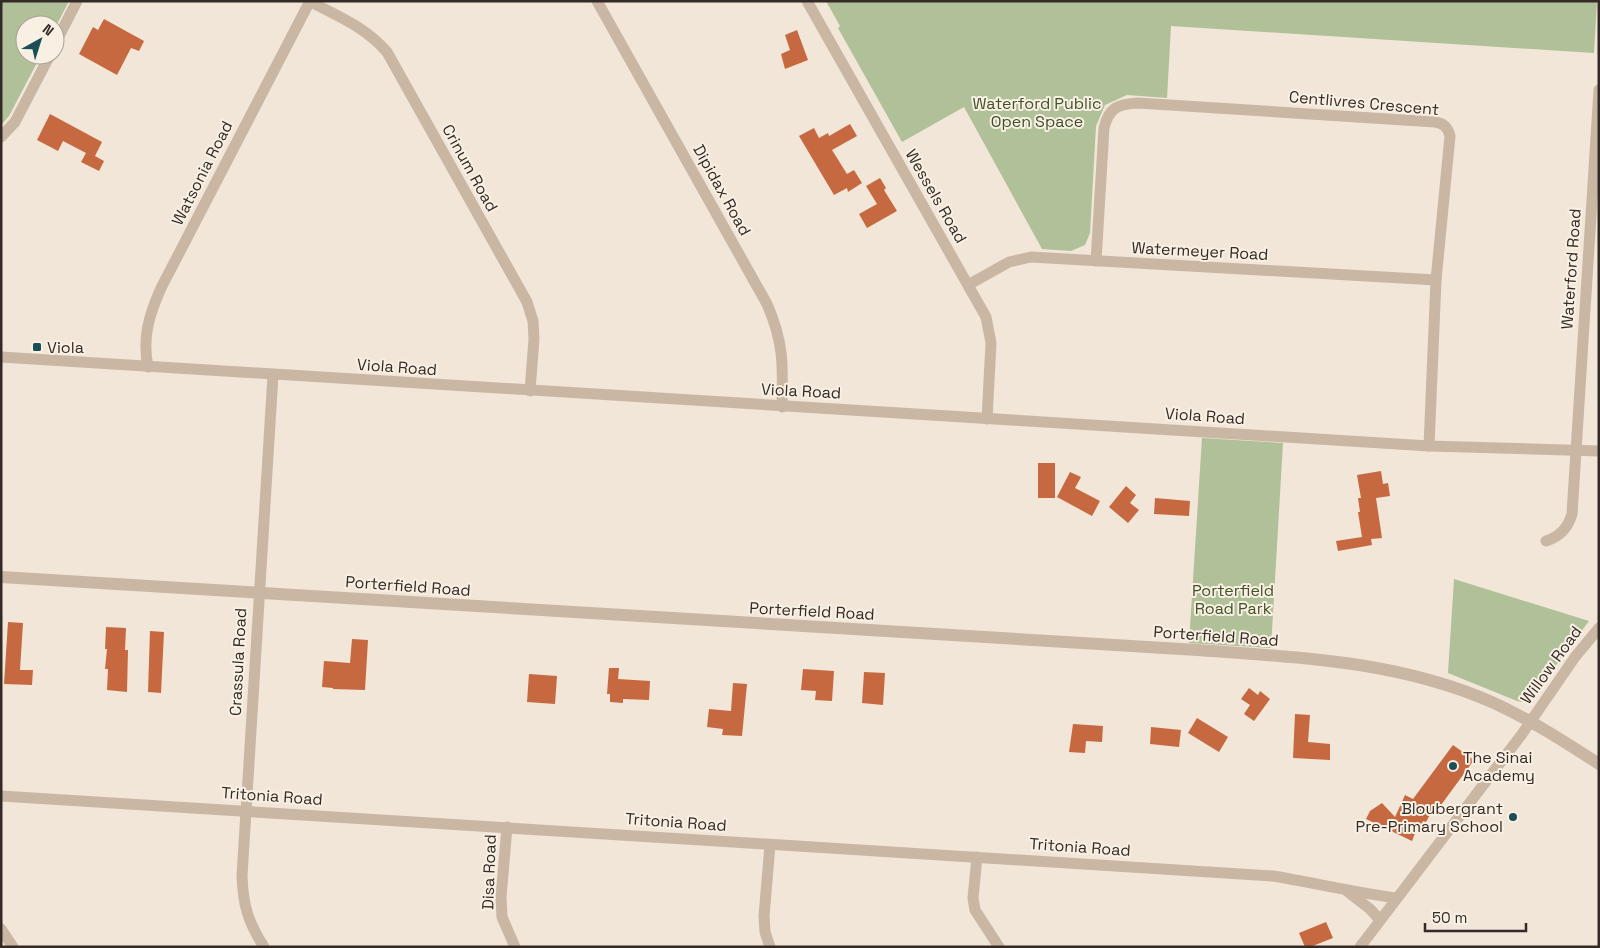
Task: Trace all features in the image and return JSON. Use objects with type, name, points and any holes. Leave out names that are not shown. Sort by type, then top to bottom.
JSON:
[{"type":"street","points":[[65,24],[77,1]]},
{"type":"street","name":"Watsonia Road","points":[[148,367],[144,349],[151,313],[161,288],[309,1]]},
{"type":"street","name":"Crinum Road","points":[[309,1],[363,30],[387,52],[527,302],[533,321],[534,339],[530,391]]},
{"type":"street","name":"Dipidax Road","points":[[597,1],[776,323],[784,362],[782,407]]},
{"type":"street","name":"Wessels Road","points":[[808,1],[986,317],[991,343],[987,419]]},
{"type":"street","points":[[1,137],[15,122],[45,65]]},
{"type":"street","name":"Waterford Road","points":[[1546,541],[1557,536],[1570,521],[1572,514],[1599,90]]},
{"type":"street","name":"Centlivres Crescent","points":[[1096,261],[1104,128],[1107,118],[1114,109],[1121,105],[1138,103],[1435,122],[1442,124],[1448,130],[1450,136],[1436,280],[1429,446]]},
{"type":"street","name":"Watermeyer Road","points":[[968,285],[1009,262],[1039,256],[1096,261],[1436,280]]},
{"type":"street","name":"Viola Road","points":[[1,357],[1429,446],[1599,452]]},
{"type":"street","name":"Crassula Road","points":[[264,947],[252,928],[242,894],[258,592],[273,375]]},
{"type":"street","name":"Porterfield Road","points":[[1,577],[1197,650],[1340,661],[1388,669],[1427,679],[1493,702],[1531,721],[1599,764]]},
{"type":"street","name":"Willow Road","points":[[1360,947],[1531,721],[1575,657],[1599,628]]},
{"type":"street","name":"Tritonia Road","points":[[1,796],[1273,876],[1347,891],[1396,898]]},
{"type":"street","name":"Disa Road","points":[[507,827],[500,897],[502,916],[515,947]]},
{"type":"street","points":[[770,845],[764,916],[765,932],[770,947]]},
{"type":"street","points":[[977,857],[973,898],[976,910],[999,947]]},
{"type":"street","name":"Tritonia Road","points":[[1347,891],[1370,909],[1380,920]]},
{"type":"street","points":[[1,929],[13,947]]},
{"type":"green space","points":[[1,1],[69,1],[62,15],[15,15],[15,65],[36,65],[9,116],[1,125]]},
{"type":"green space","name":"Waterford Public Open Space","points":[[826,1],[1597,1],[1594,53],[1171,26],[1167,98],[1127,95],[1105,105],[1096,126],[1090,233],[1085,245],[1071,251],[1042,249],[964,107],[902,142],[838,28],[840,26]]},
{"type":"green space","name":"Porterfield Road Park","points":[[1202,438],[1283,443],[1271,648],[1189,643]]},
{"type":"green space","points":[[1454,579],[1589,621],[1530,700],[1517,701],[1448,673]]},
{"type":"building","points":[[104,19],[144,41],[139,51],[131,48],[117,75],[79,54],[93,27],[98,30]]},
{"type":"building","points":[[797,30],[808,60],[785,69],[781,54],[790,50],[785,35]]},
{"type":"building","points":[[50,114],[102,142],[95,156],[104,161],[99,171],[81,162],[86,153],[63,141],[58,151],[37,140]]},
{"type":"building","points":[[850,124],[857,136],[832,150],[847,174],[854,170],[862,183],[848,192],[847,188],[834,195],[799,136],[814,128],[819,138],[828,133],[829,136]]},
{"type":"building","points":[[880,178],[886,188],[884,190],[897,211],[867,228],[859,214],[877,204],[866,186]]},
{"type":"building","points":[[1038,463],[1055,463],[1055,498],[1038,498]]},
{"type":"building","points":[[1381,471],[1383,484],[1388,483],[1390,496],[1376,498],[1382,538],[1371,539],[1372,545],[1338,551],[1336,541],[1362,537],[1358,512],[1360,512],[1358,498],[1361,498],[1357,475]]},
{"type":"building","points":[[1070,472],[1081,477],[1075,488],[1100,501],[1092,516],[1057,497]]},
{"type":"building","points":[[1126,486],[1136,495],[1130,503],[1139,510],[1128,523],[1109,507]]},
{"type":"building","points":[[1155,498],[1190,501],[1189,516],[1154,514]]},
{"type":"building","points":[[8,622],[23,623],[20,670],[33,670],[32,685],[4,684]]},
{"type":"building","points":[[106,627],[126,628],[125,650],[128,650],[127,692],[107,690],[108,669],[105,669],[107,649],[105,649]]},
{"type":"building","points":[[150,631],[164,632],[161,693],[148,692]]},
{"type":"building","points":[[352,639],[368,640],[365,690],[322,687],[324,661],[350,663]]},
{"type":"building","points":[[609,668],[619,668],[618,679],[650,681],[649,700],[623,699],[623,703],[610,702],[610,694],[607,694]]},
{"type":"building","points":[[803,669],[834,671],[832,701],[815,700],[816,691],[801,690]]},
{"type":"building","points":[[864,672],[885,673],[883,705],[862,703]]},
{"type":"building","points":[[529,674],[557,676],[555,704],[527,702]]},
{"type":"building","points":[[733,683],[747,684],[742,736],[722,735],[723,729],[707,727],[709,709],[731,711]]},
{"type":"building","points":[[1249,688],[1258,695],[1260,691],[1270,699],[1254,721],[1244,714],[1250,705],[1241,699]]},
{"type":"building","points":[[1295,714],[1310,715],[1308,742],[1330,744],[1330,760],[1293,758]]},
{"type":"building","points":[[1197,718],[1228,737],[1219,752],[1188,733]]},
{"type":"building","points":[[1073,724],[1103,726],[1102,742],[1086,741],[1085,753],[1069,752]]},
{"type":"building","points":[[1151,727],[1181,730],[1179,747],[1150,744]]},
{"type":"building","points":[[1453,745],[1474,760],[1441,805],[1437,802],[1426,822],[1423,821],[1420,829],[1417,828],[1412,841],[1366,819],[1370,811],[1382,803],[1395,817],[1405,795],[1413,799]]},
{"type":"building","points":[[1326,922],[1333,938],[1310,947],[1305,947],[1299,933]]},
{"type":"place","name":"Viola","points":[[37,347]]},
{"type":"place","name":"The Sinai Academy","points":[[1453,766]]},
{"type":"place","name":"Bloubergrant Pre-Primary School","points":[[1513,817]]}]
